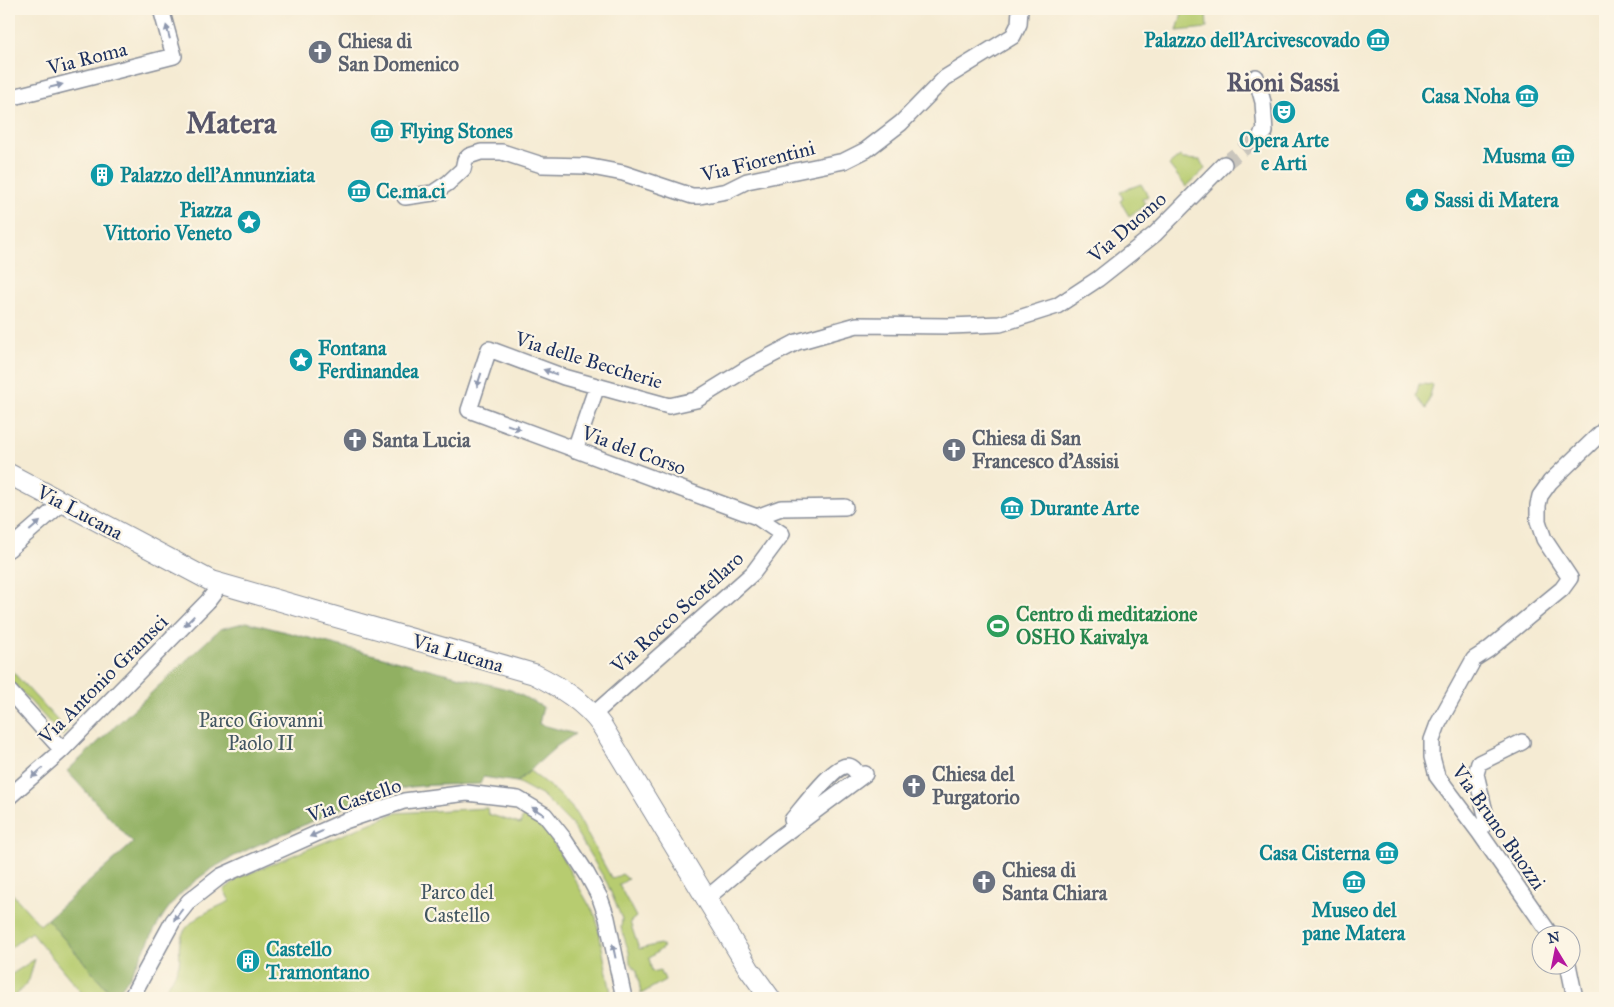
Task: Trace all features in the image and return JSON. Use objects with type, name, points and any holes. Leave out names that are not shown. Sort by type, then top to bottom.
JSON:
[{"type":"street","name":"Via Roma","points":[[9,98],[174,56],[161,9]]},
{"type":"street","name":"Via Fiorentini","points":[[405,197],[433,193],[448,183],[463,169],[465,160],[469,156],[481,152],[502,152],[542,164],[586,166],[623,173],[692,196],[727,191],[747,181],[844,161],[866,150],[901,123],[945,78],[1013,36],[1018,24],[1020,9]]},
{"type":"street","points":[[1256,78],[1262,102],[1265,132],[1261,135]]},
{"type":"street","name":"Via Duomo","points":[[1048,309],[1057,306],[1098,279],[1155,234],[1224,164]]},
{"type":"street","name":"Via delle Beccherie","points":[[469,410],[489,349],[564,377],[670,406],[696,400],[751,366],[796,342],[856,325],[950,326],[1000,324],[1048,309]]},
{"type":"street","points":[[575,450],[596,386]]},
{"type":"street","name":"Via del Corso","points":[[469,410],[756,518],[782,534]]},
{"type":"street","name":"Via Bruno Buozzi","points":[[1543,924],[1479,832],[1437,776],[1432,757],[1432,740],[1438,724],[1474,659],[1488,650],[1562,589],[1570,578],[1544,539],[1538,521],[1537,510],[1540,496],[1550,482],[1605,429]]},
{"type":"street","name":"Via Lucana","points":[[9,474],[211,581],[534,674],[561,688],[594,714],[707,898],[762,996]]},
{"type":"street","points":[[9,550],[62,503]]},
{"type":"street","points":[[756,518],[781,508],[845,507]]},
{"type":"street","name":"Via Rocco Scotellaro","points":[[594,714],[753,573],[782,534]]},
{"type":"street","name":"Via Antonio Gramsci","points":[[9,797],[62,750],[208,601],[221,584]]},
{"type":"street","points":[[9,690],[62,750]]},
{"type":"street","points":[[1479,832],[1487,820],[1476,774],[1479,762],[1522,742]]},
{"type":"street","points":[[707,898],[772,843],[862,776]]},
{"type":"street","name":"Via Castello","points":[[131,998],[173,921],[189,901],[221,876],[345,821],[404,801],[467,793],[518,799],[545,815],[565,840],[600,898],[607,918],[624,998]]},
{"type":"street","points":[[1570,974],[1575,998]]},
{"type":"green space","points":[[1183,9],[1206,9],[1207,28],[1177,31]]},
{"type":"green space","points":[[1180,156],[1183,159],[1200,160],[1205,169],[1186,187],[1169,165]]},
{"type":"green space","points":[[1141,184],[1148,196],[1142,199],[1146,205],[1129,216],[1120,201],[1123,199],[1120,192]]},
{"type":"green space","points":[[1419,384],[1433,385],[1426,409],[1416,396]]},
{"type":"green space","name":"Parco Giovanni Paolo II","points":[[247,622],[511,690],[543,707],[539,724],[575,734],[557,746],[517,782],[483,777],[480,784],[420,786],[397,789],[357,802],[269,840],[218,865],[188,887],[165,912],[131,974],[114,997],[47,919],[133,843],[67,771],[220,629]]},
{"type":"green space","points":[[11,670],[67,731],[62,736],[9,678],[9,671]]},
{"type":"green space","points":[[530,771],[558,793],[574,810],[612,879],[622,874],[628,879],[619,885],[636,917],[630,922],[639,949],[660,944],[664,947],[649,958],[652,972],[660,970],[665,980],[641,994],[637,971],[630,963],[629,952],[621,928],[622,919],[607,883],[572,825],[543,796],[517,782]]},
{"type":"green space","name":"Parco del Castello","points":[[487,808],[488,814],[520,824],[523,816],[539,825],[551,838],[596,917],[612,998],[160,998],[178,968],[180,961],[179,944],[183,933],[200,916],[230,901],[224,890],[238,878],[395,813]]},
{"type":"green space","points":[[9,890],[40,925],[47,919],[113,998],[86,998],[31,932],[9,949]]},
{"type":"green space","points":[[35,959],[29,980],[14,998],[9,998],[9,976]]},
{"type":"tunnel","points":[[1224,164],[1261,135]]},
{"type":"place","name":"Palazzo dell'Arcivescovado","points":[[1378,40]]},
{"type":"place","name":"Chiesa di San Domenico","points":[[320,52]]},
{"type":"place","name":"Casa Noha","points":[[1527,96]]},
{"type":"place","name":"Opera Arte e Arti","points":[[1284,112]]},
{"type":"place","name":"Flying Stones","points":[[382,131]]},
{"type":"place","name":"Musma","points":[[1563,156]]},
{"type":"place","name":"Palazzo dell'Annunziata","points":[[102,175]]},
{"type":"place","name":"Ce.ma.ci","points":[[359,191]]},
{"type":"place","name":"Sassi di Matera","points":[[1417,200]]},
{"type":"place","name":"Piazza Vittorio Veneto","points":[[249,222]]},
{"type":"place","name":"Fontana Ferdinandea","points":[[301,360]]},
{"type":"place","name":"Santa Lucia","points":[[355,440]]},
{"type":"place","name":"Chiesa di San Francesco d'Assisi","points":[[954,450]]},
{"type":"place","name":"Durante Arte","points":[[1012,508]]},
{"type":"place","name":"Centro di meditazione OSHO Kaivalya","points":[[998,626]]},
{"type":"place","name":"Chiesa del Purgatorio","points":[[914,786]]},
{"type":"place","name":"Casa Cisterna","points":[[1387,853]]},
{"type":"place","name":"Chiesa di Santa Chiara","points":[[984,882]]},
{"type":"place","name":"Museo del pane Matera","points":[[1354,882]]},
{"type":"place","name":"Castello Tramontano","points":[[248,961]]},
{"type":"district","name":"Rioni Sassi","points":[[1283,82]]},
{"type":"district","name":"Matera","points":[[231,123]]}]
